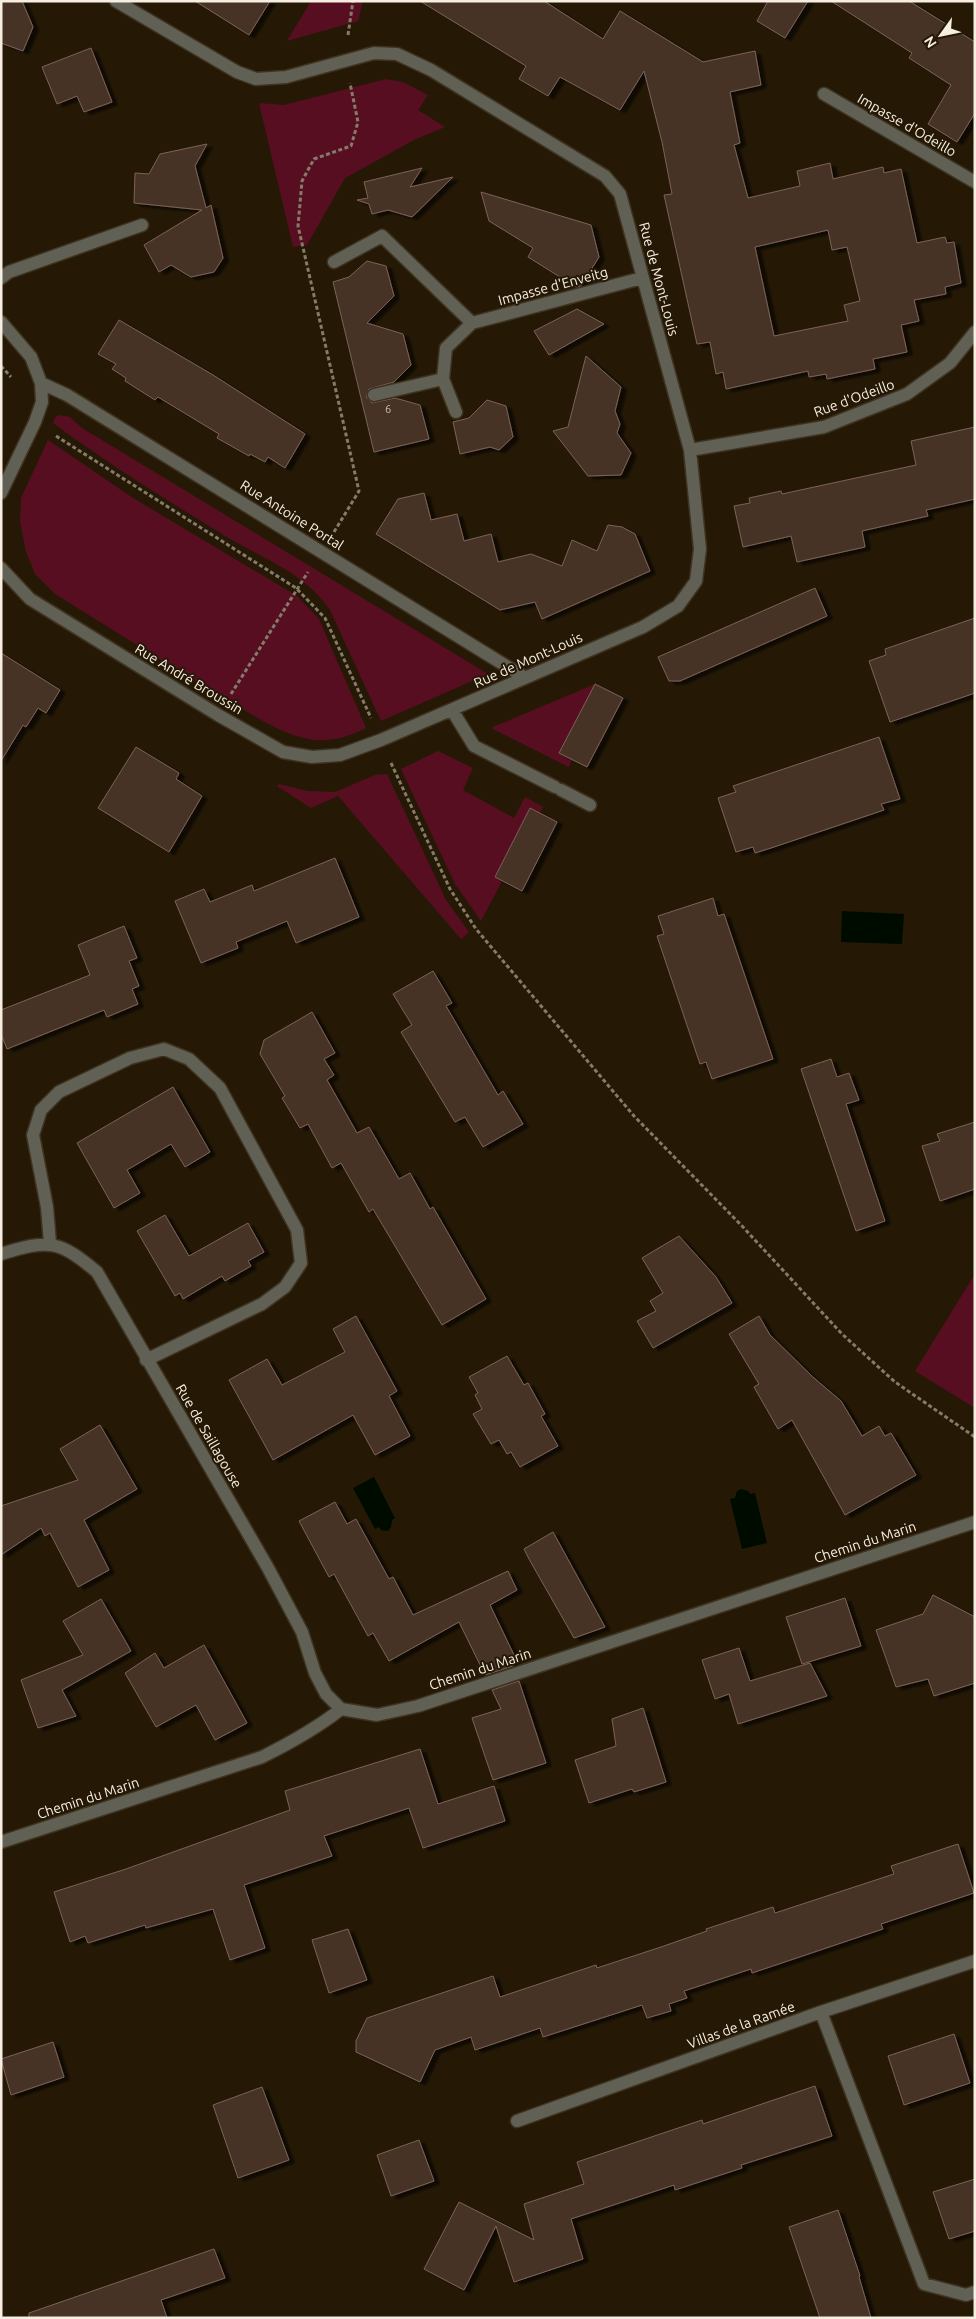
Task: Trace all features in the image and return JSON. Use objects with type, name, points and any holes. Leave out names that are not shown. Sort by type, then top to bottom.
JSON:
[{"type":"street","name":"Rue de Mont-Louis","points":[[116,1],[236,72],[256,79],[286,77],[374,53],[397,54],[431,70],[605,176],[620,194],[690,450],[700,549],[696,580],[678,606],[643,627],[380,740]]},
{"type":"street","name":"Impasse d'Odeillo","points":[[824,94],[975,182]]},
{"type":"street","points":[[1,278],[9,272],[142,225]]},
{"type":"street","points":[[334,262],[382,236],[472,323]]},
{"type":"street","name":"Impasse d'Enveitg","points":[[442,379],[446,348],[472,323],[642,278]]},
{"type":"street","points":[[1,322],[30,357],[41,383],[42,402],[35,422],[1,493]]},
{"type":"street","name":"Rue d'Odeillo","points":[[690,450],[824,427],[907,394],[950,363],[975,332]]},
{"type":"street","points":[[374,395],[442,379],[456,412]]},
{"type":"street","name":"Rue Antoine Portal","points":[[41,383],[67,395],[524,677]]},
{"type":"street","name":"Rue André Broussin","points":[[1,568],[30,599],[218,715],[283,752],[312,757],[340,755],[380,740]]},
{"type":"street","points":[[452,710],[474,746],[590,805]]},
{"type":"street","points":[[50,1243],[47,1207],[33,1136],[41,1110],[59,1092],[130,1058],[164,1049],[189,1059],[220,1088],[234,1113],[297,1230],[301,1263],[285,1287],[262,1304],[146,1360]]},
{"type":"street","name":"Rue de Saillagouse","points":[[1,1254],[21,1247],[50,1243],[73,1252],[97,1272],[146,1360],[268,1568],[302,1632],[315,1673],[326,1694],[340,1709]]},
{"type":"street","name":"Chemin du Marin","points":[[1,1842],[262,1757],[294,1741],[324,1722],[340,1709],[377,1715],[418,1706],[975,1522]]},
{"type":"street","name":"Villas de la Ramée","points":[[517,2121],[822,2012],[975,1961]]},
{"type":"street","points":[[822,2012],[924,2284],[966,2295],[975,2292]]},
{"type":"path","points":[[218,715],[296,588],[322,552],[359,491],[298,226],[302,181],[314,159],[351,146],[358,122],[346,61],[353,1]]},
{"type":"path","points":[[52,434],[296,588],[325,618],[450,889],[476,929],[634,1116],[742,1226],[842,1334],[895,1382],[975,1437]]},
{"type":"shaded area","points":[[311,1],[363,1],[358,21],[287,41]]},
{"type":"shaded area","points":[[386,79],[403,82],[428,95],[418,110],[445,127],[414,140],[345,178],[307,245],[293,247],[259,103],[284,105]]},
{"type":"shaded area","points":[[56,416],[70,417],[82,428],[488,674],[381,721],[330,610],[310,587],[286,569],[232,540],[96,454],[53,423]]},
{"type":"shaded area","points":[[48,440],[133,498],[297,596],[319,619],[366,728],[331,740],[298,737],[278,729],[188,677],[55,594],[35,574],[26,552],[20,521],[21,498]]},
{"type":"shaded area","points":[[595,684],[560,753],[572,760],[569,767],[491,728]]},
{"type":"shaded area","points":[[438,751],[473,768],[463,790],[514,818],[525,797],[543,807],[540,813],[530,808],[495,877],[502,881],[481,921],[455,884],[401,769]]},
{"type":"shaded area","points":[[387,774],[446,900],[469,932],[461,939],[338,796],[311,808],[277,786],[279,784],[307,791],[335,792],[375,775]]},
{"type":"shaded area","points":[[842,911],[904,914],[902,944],[841,942]]},
{"type":"shaded area","points":[[975,1274],[975,1408],[915,1371]]},
{"type":"shaded area","points":[[374,1477],[395,1518],[392,1520],[388,1531],[381,1530],[379,1527],[375,1529],[353,1488]]},
{"type":"shaded area","points":[[741,1489],[751,1494],[755,1493],[767,1543],[742,1549],[730,1499],[735,1498],[737,1491]]},
{"type":"building","points":[[1,1],[22,1],[33,27],[23,51],[1,43]]},
{"type":"building","points":[[195,1],[270,1],[249,35]]},
{"type":"building","points":[[420,1],[544,1],[603,39],[620,11],[703,62],[755,51],[761,85],[730,92],[740,143],[734,145],[748,198],[800,186],[797,171],[830,163],[833,179],[883,167],[884,173],[901,169],[917,243],[945,237],[947,243],[954,242],[961,283],[945,287],[946,294],[914,300],[919,321],[901,325],[907,352],[873,359],[875,369],[827,379],[826,374],[809,377],[808,371],[726,389],[723,372],[716,374],[710,342],[697,344],[664,195],[672,194],[662,142],[644,71],[620,110],[560,77],[548,96],[519,79],[526,66]],"holes":[[[828,230],[832,250],[847,247],[860,301],[844,305],[848,321],[774,336],[755,247]]]},
{"type":"building","points":[[768,1],[808,1],[785,38],[757,21]]},
{"type":"building","points":[[831,1],[909,1],[975,42],[975,113],[957,142],[928,124],[951,85],[909,58],[912,53]]},
{"type":"building","points":[[91,48],[112,102],[84,112],[77,96],[57,104],[42,67]]},
{"type":"building","points":[[207,144],[195,166],[206,208],[211,205],[223,258],[214,272],[191,277],[171,265],[159,272],[144,245],[202,210],[134,203],[135,173],[149,174],[160,154]]},
{"type":"building","points":[[422,168],[410,187],[453,177],[412,217],[388,210],[372,214],[369,204],[357,200],[368,198],[364,182]]},
{"type":"building","points":[[481,192],[591,225],[599,257],[581,286],[576,287],[528,257],[533,248],[489,221]]},
{"type":"building","points":[[367,261],[386,266],[394,296],[367,323],[403,334],[411,365],[394,382],[369,389],[366,397],[372,403],[395,398],[420,405],[429,439],[374,452],[333,282],[349,277]]},
{"type":"building","points":[[577,309],[604,324],[549,355],[534,331]]},
{"type":"building","points":[[119,320],[213,375],[305,434],[285,468],[268,457],[265,462],[250,454],[249,456],[217,438],[219,434],[158,397],[155,400],[125,381],[126,378],[112,369],[116,364],[98,354]]},
{"type":"building","points":[[586,356],[621,387],[615,411],[620,424],[617,433],[631,453],[621,475],[588,476],[553,431],[568,427]]},
{"type":"building","points":[[487,400],[506,406],[513,437],[499,450],[490,447],[460,454],[453,422],[469,418]]},
{"type":"building","points":[[975,427],[975,499],[926,510],[928,516],[862,531],[865,547],[797,562],[791,536],[743,547],[734,506],[750,503],[749,498],[781,491],[782,494],[916,465],[911,441]]},
{"type":"building","points":[[424,493],[431,520],[457,514],[464,541],[491,534],[498,562],[531,554],[562,566],[572,540],[597,551],[608,525],[622,527],[635,534],[650,571],[542,619],[535,602],[500,610],[376,534],[398,499]]},
{"type":"building","points":[[815,588],[827,616],[680,681],[669,681],[658,657]]},
{"type":"building","points":[[975,618],[975,693],[890,722],[869,661],[886,655],[885,649]]},
{"type":"building","points":[[1,653],[60,690],[46,713],[38,708],[26,727],[23,725],[1,761]]},
{"type":"building","points":[[595,684],[623,698],[587,767],[559,753]]},
{"type":"building","points":[[879,737],[900,799],[881,804],[884,810],[771,848],[755,853],[753,847],[736,852],[718,798],[736,792],[733,786]]},
{"type":"building","points":[[136,747],[179,773],[176,779],[202,796],[169,852],[98,808]]},
{"type":"building","points":[[530,808],[557,822],[522,891],[495,877]]},
{"type":"building","points":[[335,858],[359,917],[296,943],[287,921],[236,942],[238,948],[201,963],[175,901],[204,889],[210,902],[252,885],[254,891]]},
{"type":"building","points":[[713,898],[718,916],[724,914],[773,1059],[712,1079],[706,1062],[700,1064],[657,936],[664,934],[658,916]]},
{"type":"building","points":[[124,926],[137,958],[129,961],[139,986],[132,989],[138,1004],[107,1017],[104,1010],[7,1049],[1,1034],[1,1010],[90,975],[78,945]]},
{"type":"building","points":[[433,971],[452,1003],[446,1006],[498,1095],[503,1091],[523,1124],[483,1147],[465,1117],[455,1122],[401,1032],[412,1025],[393,994]]},
{"type":"building","points":[[312,1012],[335,1053],[324,1059],[334,1075],[327,1080],[357,1133],[369,1127],[399,1179],[410,1173],[430,1209],[433,1207],[486,1299],[442,1325],[373,1209],[369,1212],[341,1163],[332,1168],[308,1124],[300,1128],[282,1098],[285,1096],[260,1054],[264,1040]]},
{"type":"building","points":[[831,1059],[837,1077],[849,1073],[859,1100],[846,1104],[885,1221],[856,1231],[801,1069]]},
{"type":"building","points":[[173,1087],[210,1152],[185,1167],[171,1144],[127,1170],[140,1193],[114,1208],[77,1143]]},
{"type":"building","points":[[975,1122],[975,1189],[940,1201],[922,1146],[940,1141],[937,1134]]},
{"type":"building","points":[[165,1215],[189,1256],[248,1223],[264,1252],[248,1261],[251,1266],[225,1281],[222,1276],[183,1299],[180,1293],[175,1296],[137,1231]]},
{"type":"building","points":[[679,1236],[716,1277],[732,1303],[653,1348],[637,1321],[656,1311],[650,1301],[663,1293],[642,1258]]},
{"type":"building","points":[[356,1316],[397,1391],[389,1396],[410,1436],[375,1455],[353,1415],[273,1460],[229,1380],[267,1359],[282,1385],[345,1352],[333,1329]]},
{"type":"building","points":[[759,1316],[770,1335],[814,1378],[841,1401],[862,1436],[879,1426],[885,1436],[891,1433],[916,1475],[845,1515],[792,1420],[778,1429],[754,1387],[759,1384],[729,1334]]},
{"type":"building","points":[[507,1356],[524,1385],[528,1383],[545,1414],[541,1416],[558,1446],[520,1467],[511,1452],[507,1454],[499,1440],[491,1444],[473,1414],[482,1409],[475,1395],[478,1393],[469,1377]]},
{"type":"building","points":[[100,1425],[137,1489],[84,1520],[109,1570],[78,1587],[50,1533],[45,1536],[41,1528],[1,1555],[1,1506],[78,1480],[60,1449]]},
{"type":"building","points":[[335,1502],[347,1524],[356,1519],[389,1579],[393,1577],[413,1615],[508,1571],[517,1590],[490,1605],[515,1657],[511,1659],[513,1666],[485,1675],[459,1622],[389,1661],[373,1633],[368,1636],[334,1574],[329,1577],[299,1521]]},
{"type":"building","points":[[553,1532],[605,1627],[574,1638],[529,1559],[524,1549]]},
{"type":"building","points":[[933,1595],[975,1617],[975,1683],[934,1696],[928,1679],[896,1687],[876,1630],[923,1614]]},
{"type":"building","points":[[845,1598],[861,1646],[802,1664],[786,1617]]},
{"type":"building","points":[[101,1599],[131,1651],[62,1690],[76,1716],[38,1728],[21,1680],[83,1655],[63,1621]]},
{"type":"building","points":[[204,1645],[247,1723],[215,1740],[196,1705],[156,1727],[125,1673],[155,1653],[164,1668]]},
{"type":"building","points":[[739,1648],[750,1681],[810,1663],[827,1696],[738,1724],[729,1694],[715,1699],[702,1660]]},
{"type":"building","points":[[519,1681],[546,1763],[493,1780],[472,1718],[501,1709],[492,1690]]},
{"type":"building","points":[[643,1708],[666,1782],[634,1792],[632,1789],[589,1803],[575,1760],[616,1746],[612,1719]]},
{"type":"building","points":[[420,1749],[438,1804],[494,1786],[505,1821],[423,1848],[409,1808],[324,1836],[332,1856],[244,1885],[265,1948],[230,1960],[213,1909],[146,1928],[145,1925],[88,1943],[85,1936],[70,1942],[54,1892],[126,1869],[290,1810],[285,1791]]},
{"type":"building","points":[[958,1844],[974,1893],[881,1924],[883,1929],[752,1973],[751,1969],[684,1991],[687,1998],[669,2004],[671,2011],[647,2018],[642,2005],[543,2037],[540,2028],[475,2050],[471,2037],[435,2050],[420,2082],[356,2052],[356,2041],[367,2018],[493,1976],[500,1997],[596,1965],[597,1968],[661,1947],[707,1931],[706,1929],[773,1907],[775,1913],[894,1874],[891,1866]]},
{"type":"building","points":[[348,1929],[367,1980],[329,1993],[312,1940]]},
{"type":"building","points":[[954,2034],[970,2083],[904,2105],[888,2056]]},
{"type":"building","points":[[53,2042],[64,2077],[11,2095],[1,2059]]},
{"type":"building","points":[[815,2086],[832,2136],[741,2165],[742,2168],[675,2190],[674,2185],[571,2219],[583,2259],[514,2282],[496,2226],[464,2290],[424,2269],[459,2202],[534,2240],[524,2204],[584,2184],[577,2162],[702,2120],[703,2124]]},
{"type":"building","points":[[262,2087],[289,2160],[238,2178],[213,2105]]},
{"type":"building","points":[[419,2140],[434,2181],[391,2196],[377,2155]]},
{"type":"building","points":[[975,2179],[975,2231],[949,2239],[933,2192]]},
{"type":"building","points":[[838,2210],[860,2276],[871,2318],[820,2318],[789,2227]]},
{"type":"building","points":[[214,2249],[225,2278],[161,2300],[167,2318],[29,2318],[29,2313]]}]
